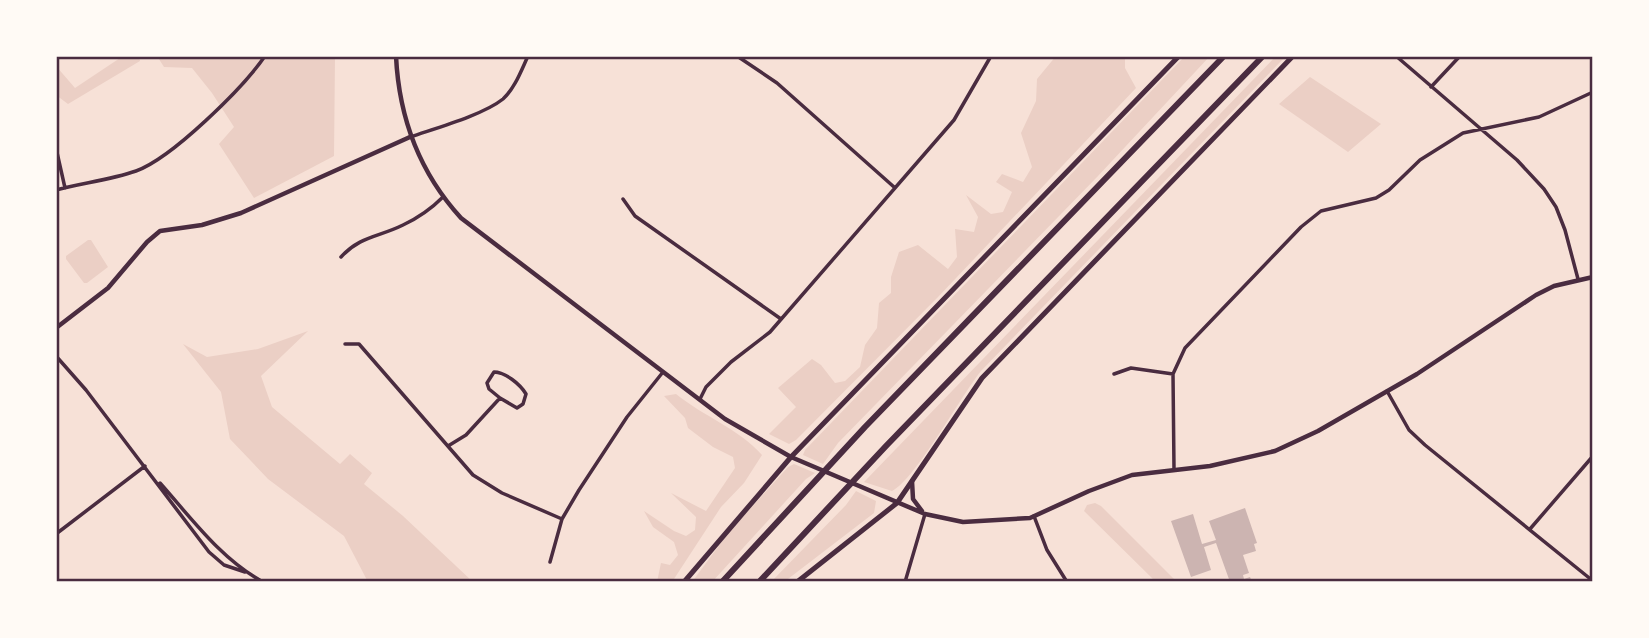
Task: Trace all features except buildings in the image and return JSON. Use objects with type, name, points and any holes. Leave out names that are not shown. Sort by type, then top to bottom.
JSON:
[{"type":"highway","points":[[722,582],[846,447],[1224,56]]},
{"type":"highway","points":[[759,582],[876,456],[1263,56]]},
{"type":"main road","points":[[684,582],[791,457],[1179,56]]},
{"type":"main road","points":[[797,582],[897,503],[982,378],[1293,56]]},
{"type":"street","points":[[56,190],[137,170],[157,160],[183,140],[250,77],[265,56]]},
{"type":"street","points":[[396,56],[401,103],[419,160],[443,197],[470,225],[725,419],[791,457],[897,503],[925,514],[963,522],[1034,516],[1132,475],[1210,466],[1275,451],[1387,391],[1535,295],[1554,286],[1593,276]]},
{"type":"street","points":[[56,328],[108,288],[147,242],[160,231],[202,225],[242,213],[410,137],[487,108],[503,99],[514,86],[528,56]]},
{"type":"street","points":[[737,56],[777,83],[894,187]]},
{"type":"street","points":[[700,400],[706,387],[770,332],[954,120],[991,56]]},
{"type":"street","points":[[1396,56],[1531,173],[1550,198],[1565,230],[1578,279]]},
{"type":"street","points":[[1431,88],[1460,56]]},
{"type":"street","points":[[1174,470],[1173,374],[1185,348],[1301,227],[1321,211],[1376,198],[1389,190],[1420,160],[1463,133],[1539,117],[1593,92]]},
{"type":"street","points":[[56,148],[65,188]]},
{"type":"street","points":[[341,257],[362,239],[417,218],[443,197]]},
{"type":"street","points":[[623,199],[635,216],[781,319]]},
{"type":"street","points":[[345,344],[359,344],[473,475],[485,484],[562,519]]},
{"type":"street","points":[[56,356],[86,390],[209,552],[224,565],[263,582]]},
{"type":"street","points":[[1114,374],[1131,368],[1173,374]]},
{"type":"street","points":[[494,372],[500,372],[523,388],[526,394],[523,404],[517,408],[500,398],[487,383],[494,372]]},
{"type":"street","points":[[550,562],[562,519],[610,442],[663,372]]},
{"type":"street","points":[[1387,391],[1409,430],[1593,582]]},
{"type":"street","points":[[448,446],[466,435],[500,398]]},
{"type":"street","points":[[1530,529],[1593,456]]},
{"type":"street","points":[[56,534],[145,466]]},
{"type":"street","points":[[145,466],[220,550],[245,572]]},
{"type":"street","points":[[912,481],[913,499],[925,514]]},
{"type":"street","points":[[905,582],[925,514]]},
{"type":"street","points":[[1034,516],[1046,550],[1067,582]]},
{"type":"shaded area","points":[[123,56],[139,56],[140,61],[68,104],[56,95],[56,66],[75,88]]},
{"type":"shaded area","points":[[157,56],[335,58],[334,156],[254,198],[219,144],[234,127],[212,93],[192,68],[164,67]]},
{"type":"shaded area","points":[[1056,56],[1125,56],[1125,68],[1136,88],[939,296],[796,440],[789,444],[769,434],[796,407],[778,388],[812,359],[821,365],[835,383],[845,381],[860,367],[865,345],[877,328],[879,303],[891,293],[891,277],[899,252],[918,245],[948,269],[957,257],[955,229],[974,232],[978,217],[966,195],[991,214],[1003,212],[1012,192],[996,182],[1002,174],[1023,182],[1032,167],[1021,133],[1036,101],[1037,79]]},
{"type":"shaded area","points":[[1185,56],[1210,56],[1098,176],[838,443],[823,464],[803,455],[805,450]]},
{"type":"shaded area","points":[[1276,56],[1286,56],[981,371],[925,455],[902,483],[892,491],[864,482]]},
{"type":"shaded area","points":[[1310,77],[1381,124],[1348,152],[1279,104]]},
{"type":"shaded area","points":[[91,240],[108,267],[84,283],[66,256]]},
{"type":"shaded area","points":[[308,331],[261,376],[272,407],[340,464],[350,454],[372,473],[364,484],[403,516],[473,582],[368,582],[344,536],[268,479],[230,439],[221,392],[183,344],[207,357],[258,349]]},
{"type":"shaded area","points":[[676,394],[732,430],[762,455],[744,483],[721,507],[672,582],[657,582],[661,563],[670,565],[678,555],[674,542],[653,527],[644,511],[686,536],[695,530],[696,517],[671,493],[706,511],[735,468],[733,457],[713,447],[688,428],[685,418],[664,396]]},
{"type":"shaded area","points":[[794,464],[815,473],[806,479],[712,582],[692,582],[729,532],[788,467]]},
{"type":"shaded area","points":[[856,491],[876,501],[874,513],[784,582],[771,582],[846,505]]},
{"type":"shaded area","points":[[1095,503],[1177,582],[1156,582],[1084,511],[1087,505]]}]
